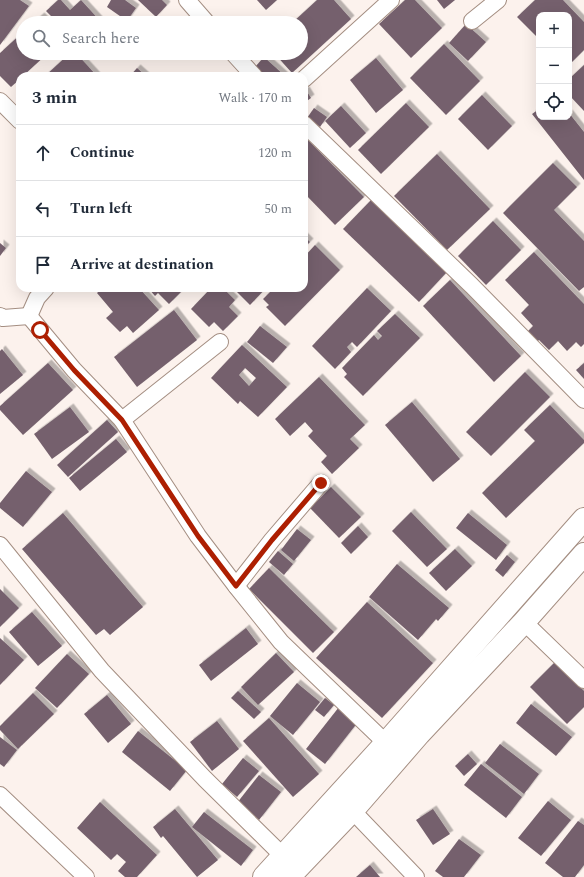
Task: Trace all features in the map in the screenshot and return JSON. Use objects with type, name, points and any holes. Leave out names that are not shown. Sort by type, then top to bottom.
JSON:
[{"type":"street","points":[[187,0],[201,16]]},
{"type":"street","points":[[308,75],[391,0]]},
{"type":"street","points":[[472,21],[498,0]]},
{"type":"street","points":[[238,60],[246,72]]},
{"type":"street","points":[[0,101],[16,117]]},
{"type":"street","points":[[308,128],[472,286],[584,400]]},
{"type":"street","points":[[29,316],[43,292]]},
{"type":"street","points":[[0,316],[3,318],[29,316]]},
{"type":"street","points":[[29,316],[74,370],[122,420],[198,536],[281,642],[386,743]]},
{"type":"street","points":[[122,420],[220,342]]},
{"type":"street","points":[[236,586],[272,540],[321,483]]},
{"type":"street","points":[[289,877],[345,803],[386,743],[584,519]]},
{"type":"street","points":[[0,545],[102,671],[205,778],[283,856]]},
{"type":"street","points":[[264,877],[283,856],[345,803],[419,734],[524,622],[584,554]]},
{"type":"street","points":[[524,622],[584,680]]},
{"type":"street","points":[[0,796],[86,877]]},
{"type":"street","points":[[345,803],[416,877]]},
{"type":"building","points":[[0,0],[20,0],[29,6],[22,16],[16,16],[16,23],[0,45]]},
{"type":"building","points":[[58,0],[61,0],[70,10],[81,0],[96,16],[51,16],[46,11]]},
{"type":"building","points":[[111,0],[125,0],[136,8],[130,16],[120,16],[107,7]]},
{"type":"building","points":[[138,0],[162,0],[167,5],[157,16],[155,16]]},
{"type":"building","points":[[257,0],[277,0],[266,10]]},
{"type":"building","points":[[317,0],[334,0],[351,19],[308,58],[308,16],[300,16]]},
{"type":"building","points":[[405,0],[415,0],[442,28],[411,58],[379,24]]},
{"type":"building","points":[[437,0],[455,0],[444,9]]},
{"type":"building","points":[[535,0],[563,0],[584,22],[584,50],[572,62],[572,12],[536,12],[536,36],[517,17]]},
{"type":"building","points":[[466,24],[486,42],[468,61],[449,43]]},
{"type":"building","points":[[16,38],[16,60],[40,60],[27,72],[16,72],[16,83],[11,87],[0,76],[0,53]]},
{"type":"building","points":[[444,44],[480,81],[446,115],[410,78]]},
{"type":"building","points":[[376,58],[403,90],[376,113],[350,80]]},
{"type":"building","points":[[62,60],[82,60],[93,72],[49,72]]},
{"type":"building","points":[[261,60],[267,60],[281,72],[261,72],[255,67]]},
{"type":"building","points":[[280,60],[306,60],[293,72],[291,72]]},
{"type":"building","points":[[584,65],[584,111],[572,98],[572,76]]},
{"type":"building","points":[[137,68],[142,72],[134,72]]},
{"type":"building","points":[[308,93],[311,98],[308,100]]},
{"type":"building","points":[[482,95],[512,126],[488,150],[458,119]]},
{"type":"building","points":[[406,103],[429,127],[381,174],[358,150]]},
{"type":"building","points":[[341,106],[366,133],[350,148],[325,121]]},
{"type":"building","points":[[314,108],[327,117],[320,127],[308,119]]},
{"type":"building","points":[[536,111],[536,119],[532,114]]},
{"type":"building","points":[[572,117],[584,132],[584,180],[537,120],[572,120]]},
{"type":"building","points":[[308,140],[364,197],[335,225],[308,197]]},
{"type":"building","points":[[437,154],[490,209],[447,250],[394,196]]},
{"type":"building","points":[[553,163],[577,187],[554,210],[584,241],[584,287],[579,291],[503,213]]},
{"type":"building","points":[[372,199],[447,272],[419,302],[343,229]]},
{"type":"building","points":[[493,221],[521,250],[486,285],[458,256]]},
{"type":"building","points":[[0,243],[6,248],[0,256]]},
{"type":"building","points":[[315,245],[340,270],[285,326],[266,307],[269,305],[263,299],[270,292],[308,292],[308,253]]},
{"type":"building","points":[[534,252],[584,304],[584,344],[581,347],[576,342],[567,351],[558,341],[549,350],[539,340],[536,343],[526,333],[533,326],[521,313],[529,305],[505,280]]},
{"type":"building","points":[[450,280],[521,356],[494,382],[423,306]]},
{"type":"building","points":[[367,288],[391,311],[357,347],[352,342],[347,347],[351,352],[335,369],[312,346]]},
{"type":"building","points":[[143,292],[159,310],[133,333],[127,326],[120,332],[106,318],[113,312],[97,293]]},
{"type":"building","points":[[152,292],[181,292],[169,304],[158,293],[155,296]]},
{"type":"building","points":[[207,292],[227,292],[235,300],[229,307],[238,316],[223,331],[214,322],[209,327],[191,309]]},
{"type":"building","points":[[237,292],[262,292],[250,305]]},
{"type":"building","points":[[174,310],[197,340],[137,387],[114,357]]},
{"type":"building","points":[[395,314],[420,338],[363,396],[344,377],[347,374],[342,368],[374,335],[378,340],[382,336],[377,331]]},
{"type":"building","points":[[260,326],[287,347],[273,363],[247,342]]},
{"type":"building","points":[[242,345],[287,387],[258,417],[240,401],[238,404],[211,378]],"holes":[[[245,368],[256,378],[249,386],[239,375]]]},
{"type":"building","points":[[2,349],[23,375],[0,394],[0,351]]},
{"type":"building","points":[[48,363],[73,390],[23,435],[0,410],[0,406]]},
{"type":"building","points":[[584,363],[584,379],[576,370]]},
{"type":"building","points":[[525,372],[550,397],[491,456],[466,432]]},
{"type":"building","points":[[319,377],[365,425],[350,439],[359,448],[332,474],[321,462],[327,456],[308,436],[313,431],[305,422],[290,436],[275,419]]},
{"type":"building","points":[[412,402],[460,459],[433,482],[385,425]]},
{"type":"building","points":[[550,405],[584,440],[584,443],[506,518],[482,493],[535,441],[524,430]]},
{"type":"building","points":[[70,407],[89,432],[52,459],[34,434]]},
{"type":"building","points":[[107,420],[118,432],[68,477],[57,465]]},
{"type":"building","points":[[116,439],[127,452],[80,491],[69,478]]},
{"type":"building","points":[[26,471],[52,492],[23,527],[0,508],[0,503]]},
{"type":"building","points":[[331,487],[361,517],[339,538],[310,508]]},
{"type":"building","points":[[411,512],[447,549],[427,567],[392,531]]},
{"type":"building","points":[[63,513],[143,607],[110,635],[104,629],[96,635],[22,549]]},
{"type":"building","points":[[468,513],[507,545],[496,560],[456,528]]},
{"type":"building","points":[[358,526],[368,537],[351,554],[341,543]]},
{"type":"building","points":[[297,529],[311,540],[294,561],[281,550]]},
{"type":"building","points":[[455,549],[472,566],[446,591],[429,573]]},
{"type":"building","points":[[278,551],[293,564],[284,575],[269,562]]},
{"type":"building","points":[[507,555],[515,562],[503,577],[495,570]]},
{"type":"building","points":[[397,564],[449,608],[438,621],[436,619],[418,640],[369,597]]},
{"type":"building","points":[[269,568],[334,632],[313,653],[249,589]]},
{"type":"building","points":[[0,589],[19,608],[0,627]]},
{"type":"building","points":[[367,602],[433,663],[382,718],[316,658]]},
{"type":"building","points":[[32,612],[62,646],[38,666],[9,632]]},
{"type":"building","points":[[246,628],[258,644],[211,681],[199,665]]},
{"type":"building","points":[[0,638],[24,660],[0,685]]},
{"type":"building","points":[[276,653],[294,672],[258,705],[241,687]]},
{"type":"building","points":[[67,654],[89,674],[57,708],[35,688]]},
{"type":"building","points":[[555,662],[584,691],[584,707],[567,724],[530,687]]},
{"type":"building","points":[[297,683],[320,702],[293,735],[270,716]]},
{"type":"building","points":[[238,691],[261,712],[254,719],[231,698]]},
{"type":"building","points":[[33,693],[54,714],[18,749],[0,730],[0,726]]},
{"type":"building","points":[[107,695],[131,724],[108,743],[84,714]]},
{"type":"building","points":[[325,698],[334,705],[324,717],[315,710]]},
{"type":"building","points":[[531,704],[572,737],[556,756],[516,723]]},
{"type":"building","points":[[339,707],[358,722],[325,764],[306,749]]},
{"type":"building","points":[[269,718],[319,774],[293,797],[243,741]]},
{"type":"building","points":[[217,721],[239,749],[212,771],[190,742]]},
{"type":"building","points":[[138,731],[187,770],[170,791],[122,752]]},
{"type":"building","points":[[0,737],[17,750],[4,767],[0,764]]},
{"type":"building","points":[[500,744],[539,774],[524,794],[485,763]]},
{"type":"building","points":[[468,754],[477,764],[464,776],[455,766]]},
{"type":"building","points":[[243,758],[259,771],[237,797],[222,784]]},
{"type":"building","points":[[481,764],[522,797],[506,818],[464,785]]},
{"type":"building","points":[[259,775],[281,792],[259,820],[237,803]]},
{"type":"building","points":[[548,801],[571,820],[541,856],[518,838]]},
{"type":"building","points":[[100,802],[157,855],[137,877],[125,877],[118,871],[126,862],[117,854],[111,860],[77,828]]},
{"type":"building","points":[[175,809],[218,860],[197,877],[163,836],[161,838],[153,827]]},
{"type":"building","points":[[433,809],[450,834],[433,845],[416,820]]},
{"type":"building","points":[[204,812],[253,850],[241,866],[192,827]]},
{"type":"building","points":[[578,821],[584,825],[584,865],[575,877],[563,877],[545,863]]},
{"type":"building","points":[[459,839],[481,855],[464,877],[443,877],[435,871]]},
{"type":"building","points":[[370,865],[380,877],[356,877]]},
{"type":"route","points":[[40,330],[74,370],[122,420],[198,536],[236,586],[272,540],[321,483]]}]
